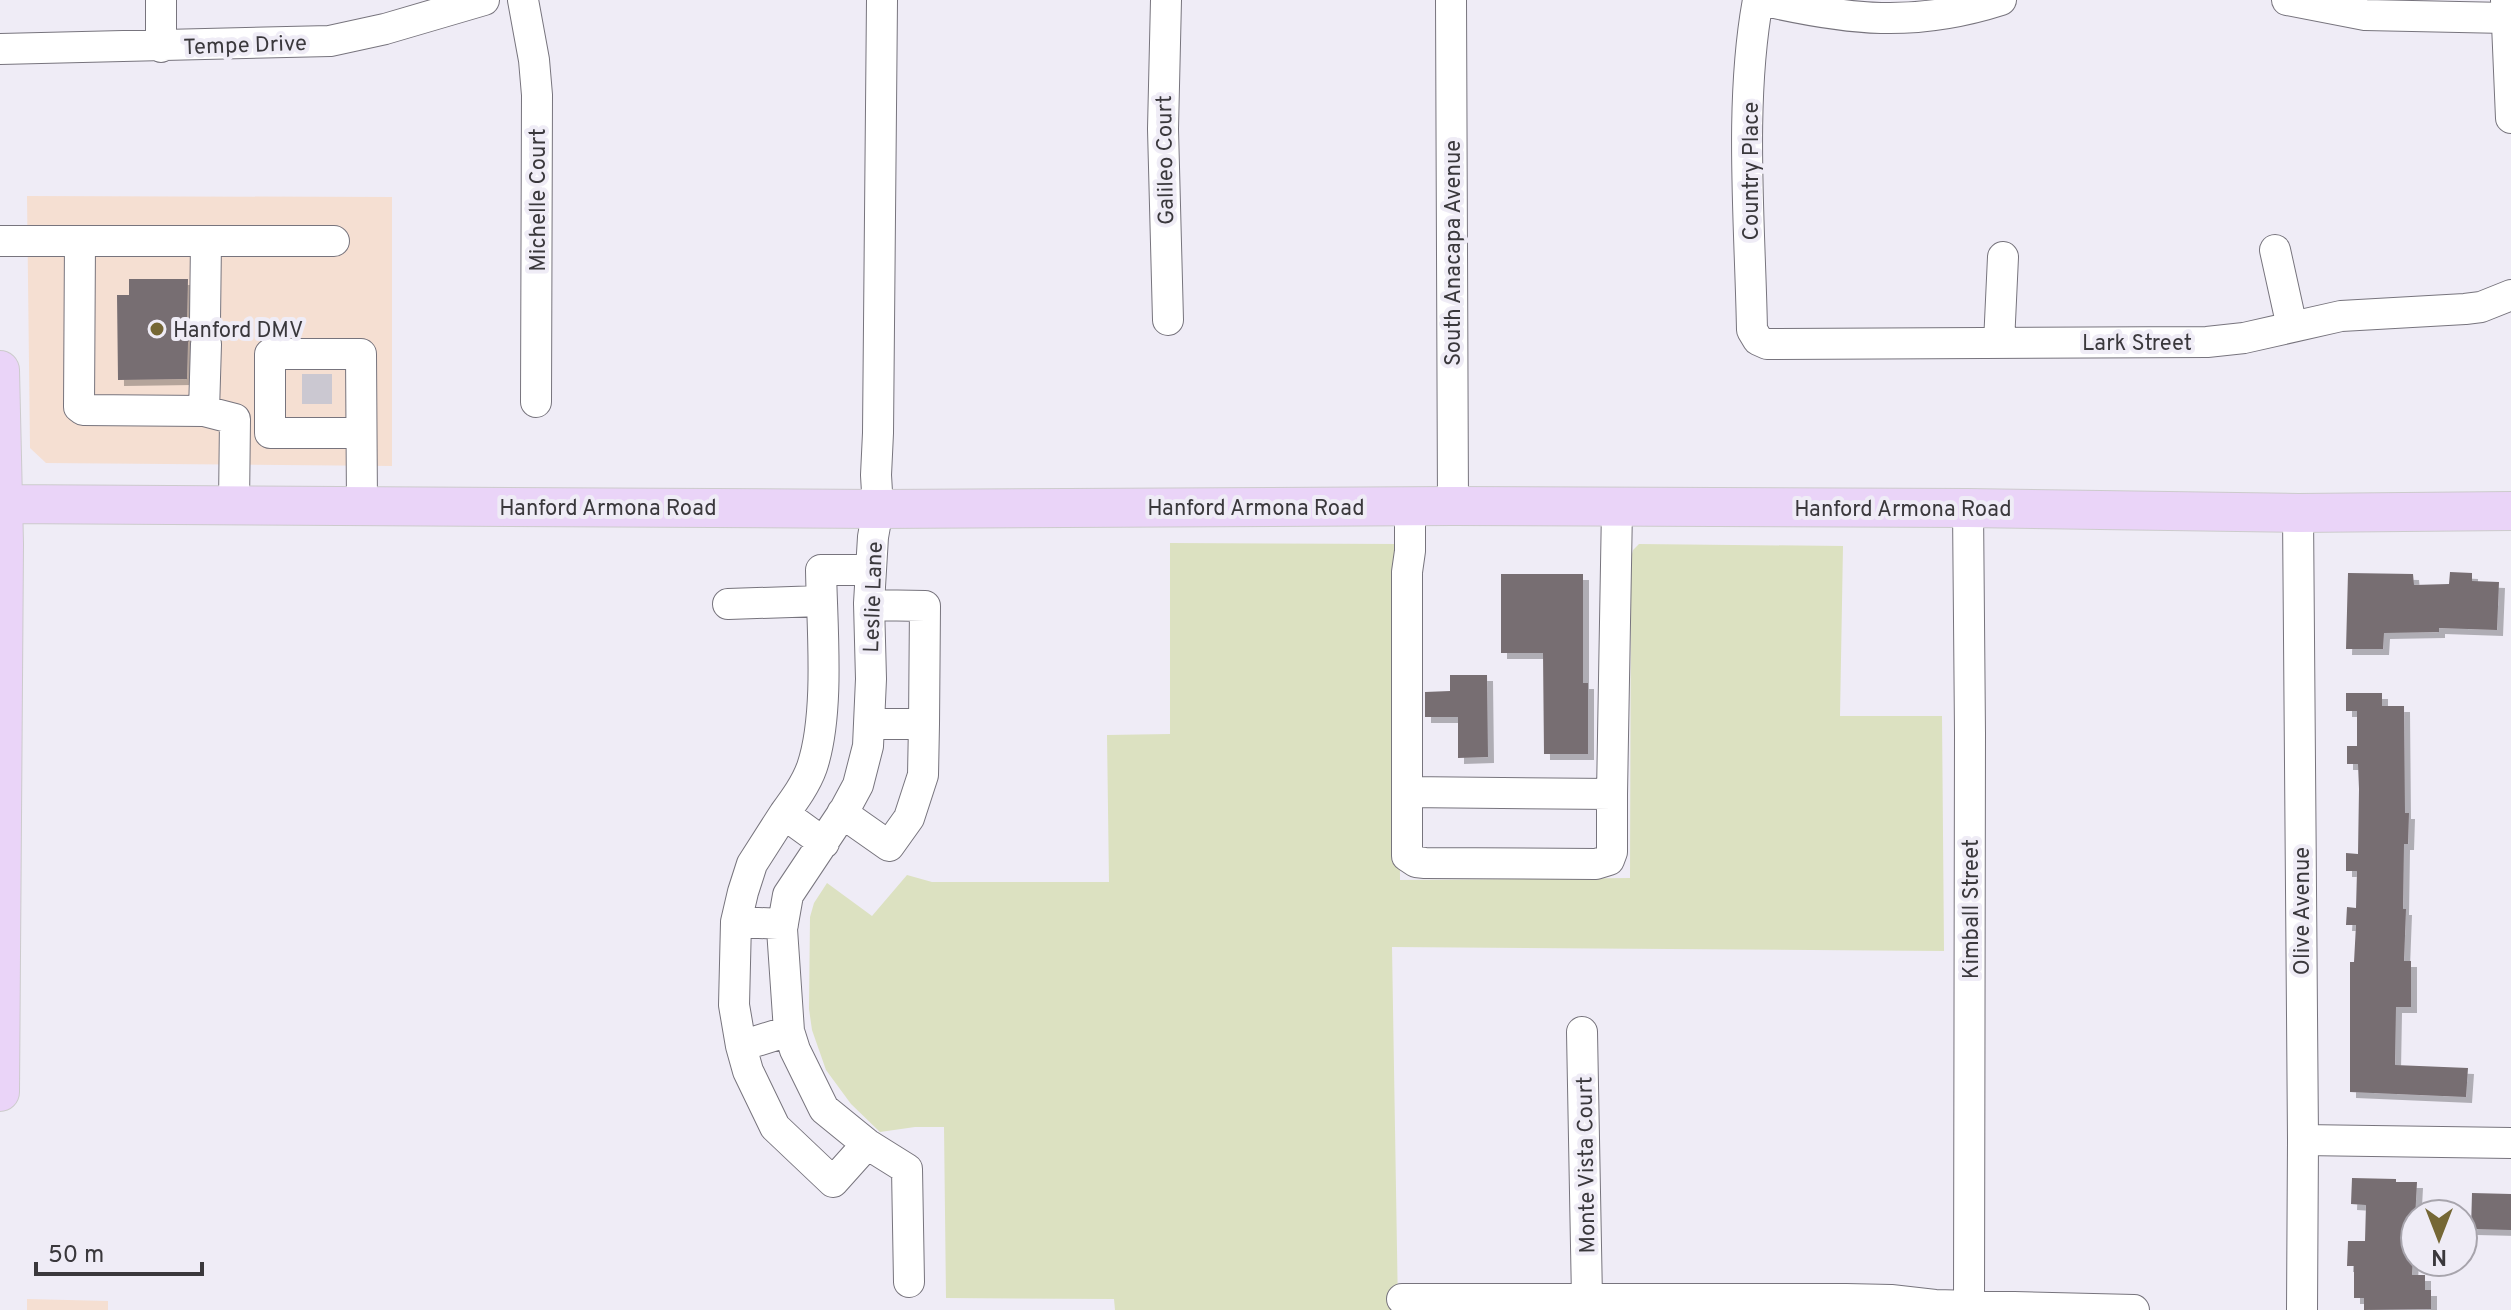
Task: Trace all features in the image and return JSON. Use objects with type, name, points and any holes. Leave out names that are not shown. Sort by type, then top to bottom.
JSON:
[{"type":"main road","points":[[0,370],[0,1092]]},
{"type":"main road","name":"Hanford Armona Road","points":[[2,504],[878,509],[1453,506],[1968,508],[2298,513],[2511,511]]},
{"type":"street","points":[[161,0],[161,47]]},
{"type":"street","name":"Tempe Drive","points":[[0,49],[330,41],[385,29],[484,0]]},
{"type":"street","name":"Michelle Court","points":[[523,0],[537,95],[536,402]]},
{"type":"street","name":"Leslie Lane","points":[[882,0],[878,509],[869,605],[868,746],[858,785],[824,843],[788,895],[783,924],[789,1031],[824,1109],[867,1144],[907,1169],[909,1282]]},
{"type":"street","name":"Galileo Court","points":[[1166,0],[1163,129],[1168,320]]},
{"type":"street","name":"South Anacapa Avenue","points":[[1451,0],[1453,506]]},
{"type":"street","points":[[1759,0],[1872,20],[1900,20],[1940,16],[2001,0]]},
{"type":"street","name":"Country Place","points":[[1758,340],[1752,330],[1748,153],[1750,40],[1759,0]]},
{"type":"street","points":[[2287,0],[2365,15],[2506,9],[2511,118]]},
{"type":"street","points":[[0,241],[334,241]]},
{"type":"street","points":[[80,241],[79,407],[83,410],[204,411],[235,419],[234,504]]},
{"type":"street","points":[[204,411],[206,241]]},
{"type":"street","points":[[2275,250],[2292,327]]},
{"type":"street","points":[[1999,343],[2003,257]]},
{"type":"street","name":"Lark Street","points":[[1758,340],[1767,344],[2207,342],[2244,338],[2341,316],[2481,307],[2511,295]]},
{"type":"street","points":[[270,433],[270,354],[317,364],[361,354],[362,505]]},
{"type":"street","points":[[235,433],[270,433],[317,427],[361,433]]},
{"type":"street","points":[[1410,507],[1407,572],[1407,856],[1425,863],[1596,864],[1609,860],[1612,852],[1617,508]]},
{"type":"street","name":"Kimball Street","points":[[1968,508],[1969,1308]]},
{"type":"street","name":"Olive Avenue","points":[[2298,513],[2302,1310]]},
{"type":"street","points":[[867,1144],[833,1182],[775,1127],[748,1071],[734,1005],[736,922],[752,864],[797,796],[812,767],[823,701],[821,570],[871,570]]},
{"type":"street","points":[[728,604],[821,601]]},
{"type":"street","points":[[842,813],[889,846],[909,818],[923,775],[925,606],[869,605]]},
{"type":"street","points":[[823,701],[924,724]]},
{"type":"street","points":[[1407,792],[1612,794]]},
{"type":"street","points":[[784,814],[824,843]]},
{"type":"street","points":[[736,922],[783,924]]},
{"type":"street","points":[[741,1046],[789,1031]]},
{"type":"street","name":"Monte Vista Court","points":[[1582,1032],[1587,1299]]},
{"type":"street","points":[[2303,1140],[2511,1143]]},
{"type":"street","points":[[1402,1299],[1587,1299],[1686,1305],[1891,1300],[1969,1308],[2134,1310]]},
{"type":"shaded area","points":[[27,196],[392,197],[392,466],[46,463],[30,448]]},
{"type":"shaded area","points":[[27,1299],[108,1301],[108,1310],[27,1310]]},
{"type":"green space","points":[[1170,543],[1398,544],[1400,880],[1630,878],[1633,550],[1639,544],[1843,546],[1840,716],[1942,716],[1944,951],[1392,947],[1398,1310],[1115,1310],[1114,1299],[946,1298],[944,1127],[880,1132],[851,1104],[826,1070],[812,1030],[809,1009],[810,917],[814,903],[827,883],[872,916],[907,875],[932,882],[1109,882],[1107,735],[1170,734]]},
{"type":"building","points":[[129,279],[188,279],[187,321],[192,333],[188,343],[187,379],[118,380],[117,295],[129,295]]},
{"type":"building","points":[[2450,572],[2472,573],[2472,581],[2499,582],[2497,630],[2439,628],[2439,632],[2384,633],[2383,649],[2346,649],[2348,573],[2413,574],[2414,585],[2449,584]]},
{"type":"building","points":[[1501,574],[1583,574],[1583,683],[1588,683],[1588,754],[1544,754],[1543,653],[1501,653]]},
{"type":"building","points":[[1450,675],[1487,675],[1488,757],[1458,758],[1458,717],[1425,717],[1425,692],[1450,691]]},
{"type":"building","points":[[2346,693],[2382,693],[2382,706],[2404,706],[2405,813],[2409,813],[2408,844],[2404,844],[2404,961],[2411,961],[2411,1007],[2396,1007],[2395,1065],[2468,1068],[2466,1097],[2350,1092],[2350,962],[2354,962],[2356,925],[2346,925],[2347,907],[2356,908],[2357,871],[2346,871],[2346,853],[2358,854],[2359,789],[2358,764],[2347,764],[2347,746],[2357,746],[2357,711],[2346,711]]},
{"type":"building","points":[[2352,1178],[2417,1182],[2416,1198],[2399,1198],[2399,1278],[2425,1278],[2425,1290],[2431,1290],[2431,1309],[2364,1310],[2364,1298],[2354,1298],[2354,1266],[2347,1266],[2348,1241],[2365,1241],[2366,1205],[2351,1204]]},
{"type":"building","points":[[2472,1193],[2511,1194],[2511,1230],[2479,1229],[2479,1198],[2472,1198]]},
{"type":"tunnel","points":[[317,374],[317,422]]},
{"type":"place","name":"Hanford DMV","points":[[157,329]]}]
